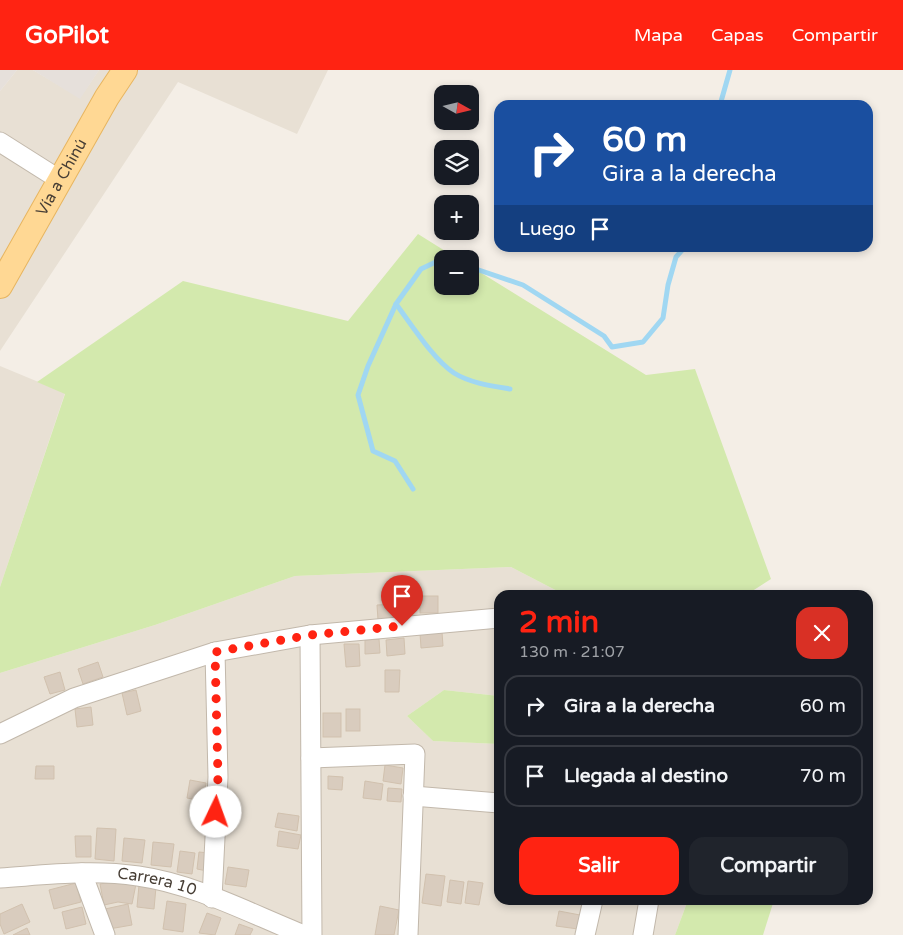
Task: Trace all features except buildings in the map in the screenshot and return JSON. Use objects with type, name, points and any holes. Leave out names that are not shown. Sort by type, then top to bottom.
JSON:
[{"type":"main road","name":"Vía a Chinú","points":[[0,286],[125,70]]},
{"type":"street","points":[[0,142],[60,180]]},
{"type":"street","points":[[0,734],[74,698],[215,652],[310,635],[494,618]]},
{"type":"street","points":[[310,635],[312,935]]},
{"type":"street","points":[[212,898],[218,777],[215,652]]},
{"type":"street","points":[[311,758],[415,754],[408,935]]},
{"type":"street","points":[[414,796],[494,803]]},
{"type":"street","points":[[82,873],[105,935]]},
{"type":"street","name":"Carrera 10","points":[[0,878],[82,873],[139,876],[179,885],[304,935]]},
{"type":"street","points":[[585,935],[592,905]]},
{"type":"street","points":[[643,935],[648,905]]},
{"type":"shaded area","points":[[0,70],[17,70],[0,91]]},
{"type":"shaded area","points":[[17,70],[33,70],[80,98],[99,70],[328,70],[297,134],[178,82],[0,351],[0,91]]},
{"type":"shaded area","points":[[33,70],[99,70],[80,99]]},
{"type":"shaded area","points":[[0,366],[65,393],[0,587]]},
{"type":"shaded area","points":[[511,567],[555,590],[494,590],[494,695],[444,690],[407,716],[433,741],[494,744],[494,905],[686,905],[675,935],[0,935],[0,673],[155,625],[295,576]]},
{"type":"green space","points":[[418,234],[444,250],[434,250],[434,295],[479,295],[479,272],[646,375],[695,369],[771,579],[754,590],[555,590],[511,567],[295,576],[155,625],[0,673],[0,587],[65,394],[37,382],[183,281],[348,321]]},
{"type":"green space","points":[[444,690],[494,695],[494,744],[433,741],[407,716]]},
{"type":"green space","points":[[686,905],[772,905],[763,935],[675,935]]},
{"type":"waterway","points":[[721,100],[730,70]]},
{"type":"waterway","points":[[479,270],[523,285],[604,336],[612,347],[643,342],[663,318],[668,285],[676,257],[680,252]]},
{"type":"waterway","points":[[413,489],[395,461],[373,451],[358,395],[368,366],[396,304],[421,269],[434,263]]},
{"type":"waterway","points":[[396,304],[430,350],[454,373],[474,382],[510,389]]},
{"type":"route","points":[[216,812],[218,777],[215,652],[310,635],[402,626]]}]
